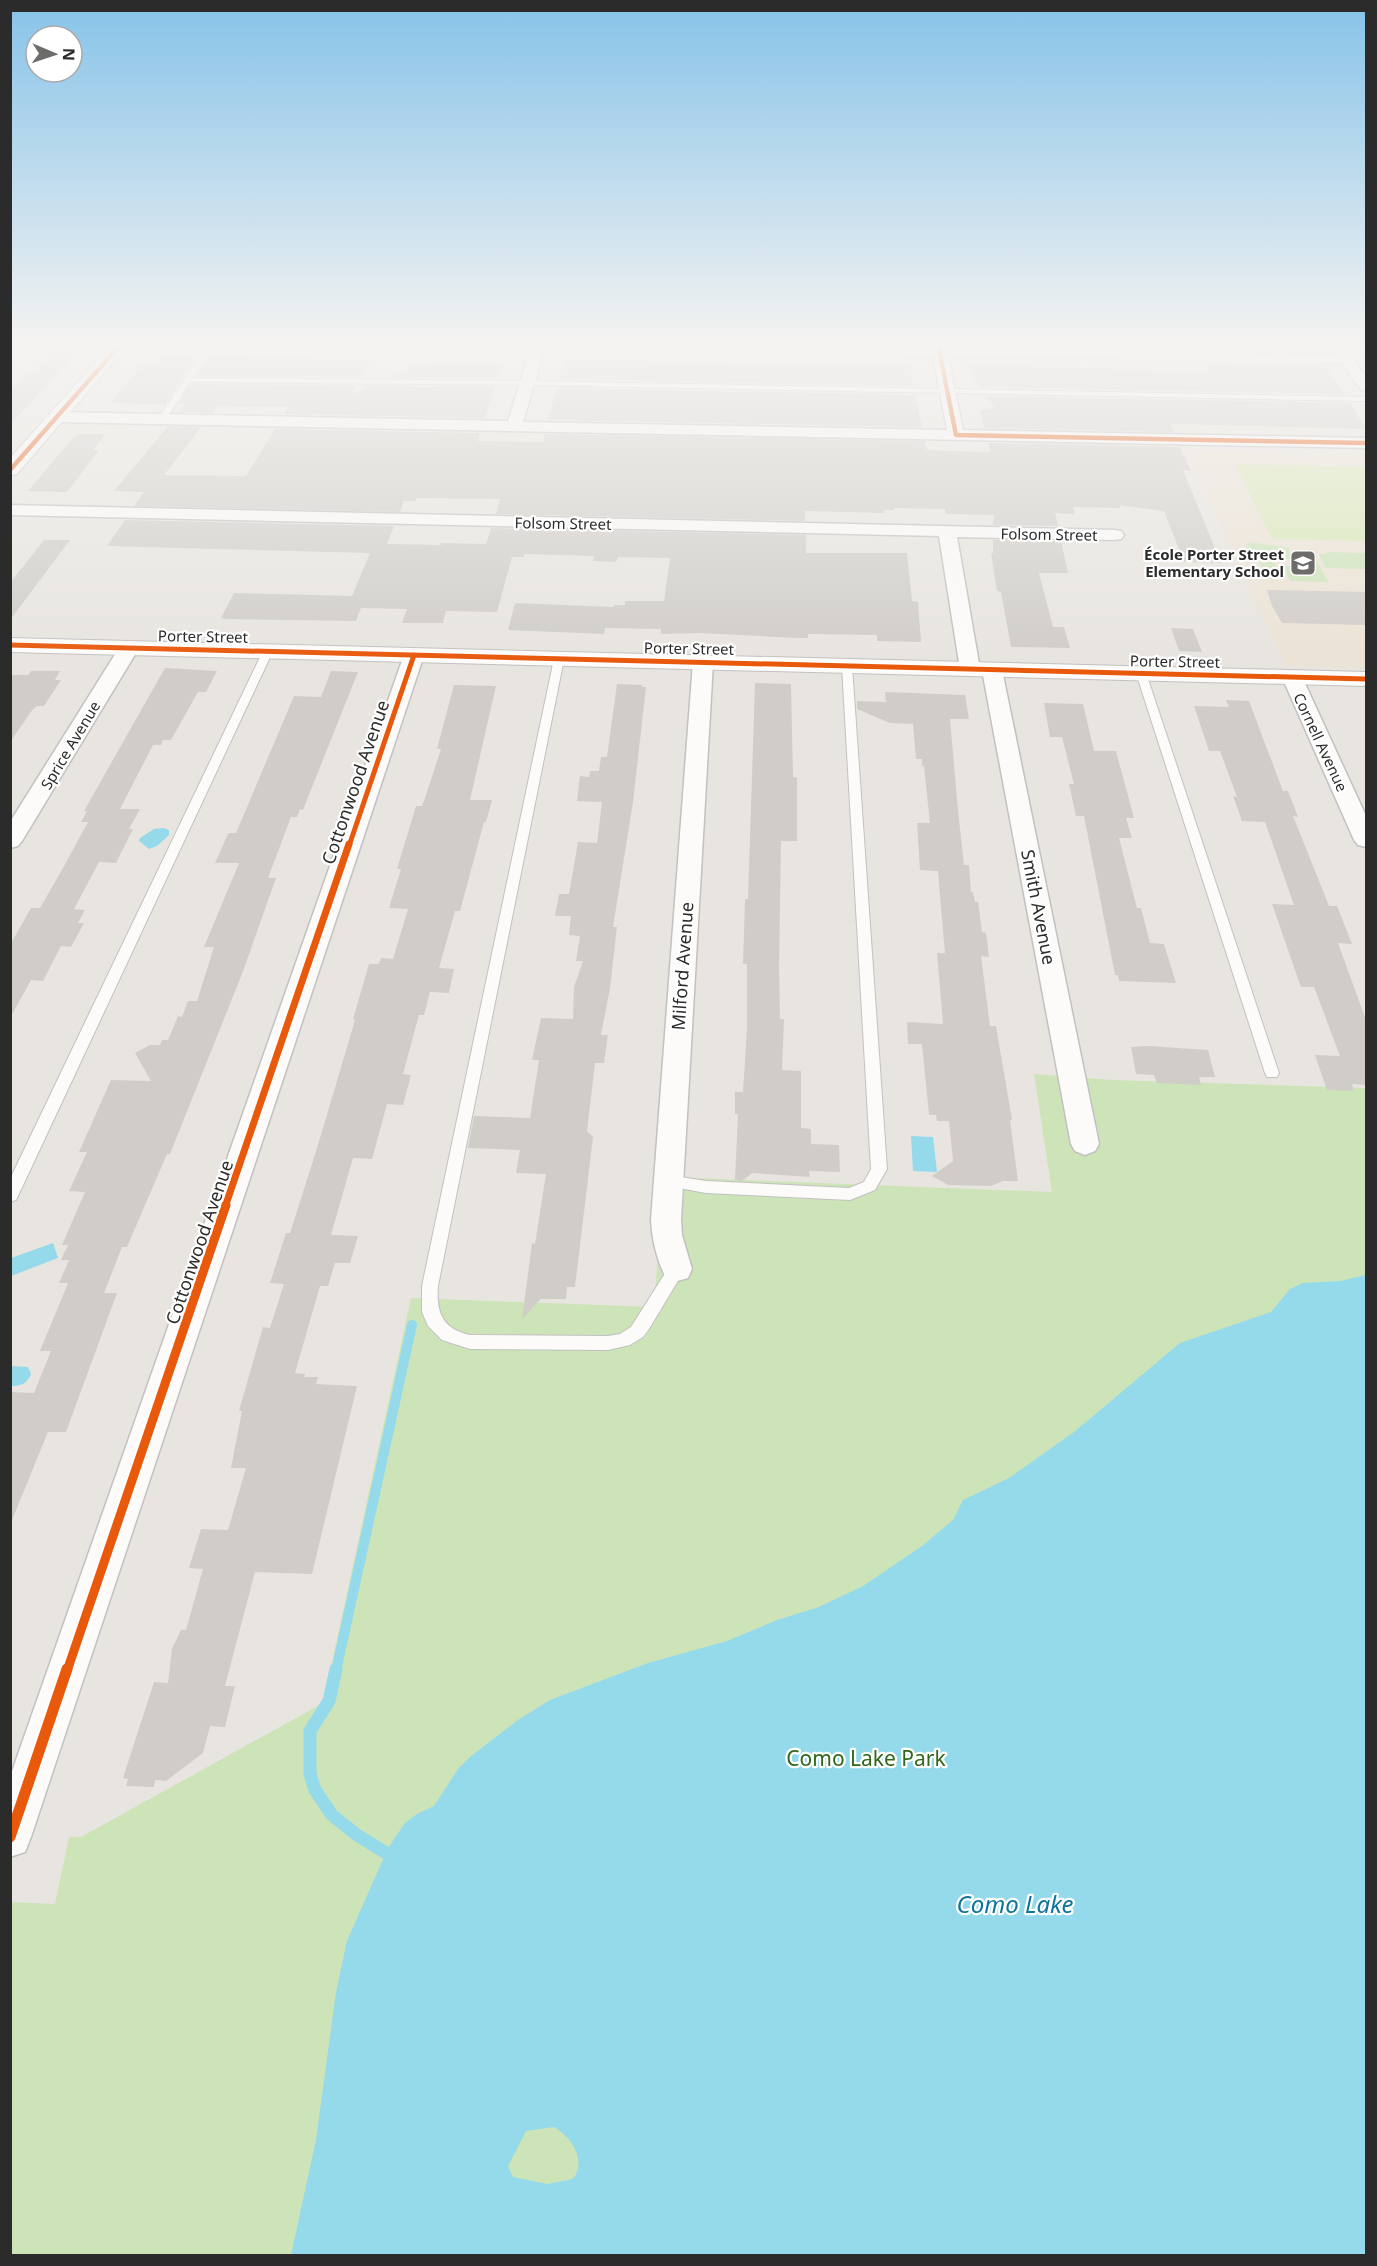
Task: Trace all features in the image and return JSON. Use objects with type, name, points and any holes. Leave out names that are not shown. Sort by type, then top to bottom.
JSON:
[{"type":"street","points":[[10,470],[18,452]]},
{"type":"street","name":"Folsom Street","points":[[10,510],[1115,535]]},
{"type":"street","name":"Smith Avenue","points":[[946,532],[981,669],[1085,1144]]},
{"type":"street","name":"Porter Street","points":[[10,645],[1366,679]]},
{"type":"street","name":"Sprice Avenue","points":[[10,841],[129,648]]},
{"type":"street","name":"Cottonwood Avenue","points":[[10,1837],[414,655]]},
{"type":"street","name":"Milford Avenue","points":[[677,1269],[667,1235],[668,1181],[703,662]]},
{"type":"street","name":"Cornell Avenue","points":[[1292,677],[1366,840]]},
{"type":"lane","points":[[10,1196],[268,651]]},
{"type":"lane","points":[[559,659],[430,1286],[429,1309],[438,1328],[450,1337],[463,1342],[483,1344],[616,1342],[637,1332],[677,1269]]},
{"type":"lane","points":[[668,1181],[706,1187],[850,1194],[870,1186],[879,1169],[847,666]]},
{"type":"lane","points":[[1141,673],[1272,1073]]},
{"type":"shaded area","name":"École Porter Street Elementary School","points":[[1186,450],[1292,453],[1296,459],[1314,459],[1312,453],[1366,454],[1366,668],[1285,666]]},
{"type":"green space","points":[[1235,464],[1366,467],[1366,541],[1272,539]]},
{"type":"green space","points":[[1249,542],[1289,548],[1291,559],[1273,559],[1282,579],[1267,579],[1258,559],[1246,556],[1243,552]]},
{"type":"green space","points":[[1294,551],[1312,551],[1328,582],[1290,581],[1283,566],[1301,566]]},
{"type":"green space","points":[[1330,552],[1365,553],[1366,569],[1326,568],[1319,555]]},
{"type":"green space","name":"Como Lake Park","points":[[1034,1074],[1112,1080],[1366,1088],[1366,2255],[11,2255],[10,1902],[55,1904],[69,1837],[81,1837],[323,1703],[411,1298],[654,1307],[664,1177],[1052,1192]]},
{"type":"water","points":[[154,829],[169,830],[169,835],[157,846],[149,849],[139,841]]},
{"type":"water","points":[[911,1136],[933,1137],[937,1172],[913,1171]]},
{"type":"water","points":[[53,1243],[58,1258],[11,1276],[11,1258]]},
{"type":"water","name":"Como Lake","points":[[1366,1275],[1366,2255],[291,2255],[316,2140],[336,1992],[347,1941],[388,1848],[405,1823],[434,1806],[458,1769],[471,1756],[518,1720],[550,1700],[648,1663],[727,1641],[777,1620],[819,1607],[863,1586],[922,1546],[953,1520],[963,1500],[1009,1478],[1074,1432],[1180,1343],[1271,1312],[1290,1289],[1303,1283],[1340,1281]],"holes":[[[554,2127],[572,2143],[578,2157],[577,2172],[573,2179],[547,2184],[513,2177],[508,2166],[526,2131]]]},
{"type":"water","points":[[11,1366],[28,1367],[31,1374],[28,1380],[21,1385],[11,1386]]},
{"type":"building","points":[[63,450],[99,450],[67,492],[28,491]]},
{"type":"building","points":[[148,450],[183,450],[164,475],[246,476],[262,450],[927,450],[990,452],[989,450],[1181,450],[1191,471],[1183,470],[1221,563],[1184,562],[1164,511],[1119,505],[1120,508],[1073,507],[1075,514],[1055,513],[1058,526],[993,525],[994,515],[946,514],[945,509],[894,508],[894,510],[884,510],[884,513],[805,511],[805,521],[496,514],[500,499],[417,498],[415,501],[404,501],[400,512],[134,506],[144,492],[114,491]]},
{"type":"building","points":[[125,520],[394,526],[387,544],[486,544],[491,528],[806,535],[806,553],[907,553],[912,601],[918,602],[921,642],[877,641],[877,635],[808,634],[808,638],[799,638],[699,633],[661,634],[661,629],[605,628],[604,634],[508,630],[515,603],[614,607],[614,605],[625,605],[625,601],[664,601],[670,558],[618,557],[616,562],[593,561],[594,556],[524,554],[524,557],[512,557],[497,612],[446,611],[443,623],[402,623],[407,609],[361,608],[356,621],[226,619],[221,618],[234,593],[352,596],[370,553],[107,546]]},
{"type":"building","points":[[44,540],[70,540],[10,620],[10,583]]},
{"type":"building","points":[[993,540],[1061,541],[1068,573],[1039,573],[1053,627],[1064,627],[1070,648],[1011,647],[1001,592],[997,591],[991,553],[993,553]]},
{"type":"building","points":[[1267,590],[1366,592],[1366,625],[1282,623],[1272,606]]},
{"type":"building","points":[[1171,628],[1193,629],[1202,652],[1179,651]]},
{"type":"building","points":[[165,668],[217,671],[206,692],[198,692],[171,740],[163,740],[161,745],[153,745],[120,809],[140,809],[129,829],[133,829],[116,863],[99,862],[74,909],[85,910],[78,923],[84,923],[71,947],[61,946],[43,981],[31,980],[10,1018],[10,945],[31,908],[40,908],[63,868],[88,822],[81,822],[87,811],[84,811]]},
{"type":"building","points":[[31,671],[60,671],[55,680],[61,680],[44,706],[37,706],[33,709],[10,742],[10,675],[28,675]]},
{"type":"building","points":[[331,671],[358,672],[303,810],[300,809],[297,817],[291,817],[268,878],[276,878],[242,974],[170,1154],[167,1154],[127,1247],[122,1247],[104,1293],[117,1293],[66,1432],[48,1432],[10,1525],[10,1392],[34,1393],[51,1351],[40,1351],[68,1283],[59,1283],[69,1260],[61,1260],[68,1245],[62,1245],[85,1192],[69,1191],[87,1152],[79,1152],[111,1080],[151,1081],[135,1053],[150,1045],[160,1045],[162,1040],[168,1040],[178,1016],[182,1017],[188,1001],[197,1001],[214,947],[204,947],[239,863],[215,863],[229,833],[236,833],[294,696],[321,697]]},
{"type":"building","points":[[755,683],[791,684],[793,777],[797,778],[797,841],[781,841],[779,967],[780,1019],[784,1019],[782,1070],[801,1071],[801,1128],[811,1129],[811,1144],[839,1145],[840,1172],[809,1171],[810,1177],[752,1173],[742,1181],[735,1180],[738,1114],[735,1114],[735,1092],[743,1092],[747,1028],[747,964],[743,964],[745,899],[748,899]]},
{"type":"building","points":[[617,684],[646,687],[633,802],[613,927],[617,927],[610,988],[601,1035],[608,1035],[604,1063],[595,1063],[587,1131],[593,1137],[575,1287],[567,1287],[566,1299],[541,1299],[522,1319],[532,1243],[535,1244],[546,1174],[516,1173],[520,1150],[468,1148],[474,1116],[530,1118],[539,1060],[532,1060],[541,1018],[573,1019],[574,987],[583,961],[576,961],[580,936],[569,935],[571,916],[555,916],[559,894],[569,894],[578,842],[597,843],[602,802],[577,801],[580,776],[589,777],[590,771],[599,771],[601,757],[607,757]]},
{"type":"building","points":[[454,685],[496,686],[470,800],[492,800],[460,911],[455,911],[439,968],[454,969],[449,993],[430,992],[424,1015],[419,1015],[403,1074],[411,1075],[403,1105],[387,1104],[372,1159],[353,1158],[331,1235],[358,1236],[350,1263],[335,1263],[328,1286],[320,1286],[295,1373],[305,1374],[304,1377],[318,1377],[316,1384],[357,1386],[312,1574],[255,1572],[225,1686],[235,1686],[225,1727],[210,1726],[203,1753],[166,1781],[155,1780],[154,1787],[126,1786],[128,1779],[123,1778],[154,1682],[168,1683],[172,1649],[181,1630],[186,1630],[203,1569],[189,1568],[201,1529],[228,1530],[246,1468],[231,1468],[242,1411],[239,1411],[263,1327],[270,1328],[284,1284],[270,1283],[286,1233],[290,1233],[318,1145],[369,964],[379,964],[381,958],[393,959],[408,909],[389,908],[401,869],[397,869],[416,806],[422,806],[441,749],[437,749]]},
{"type":"building","points":[[885,692],[965,695],[969,719],[950,719],[958,810],[964,865],[969,865],[971,892],[973,892],[975,902],[978,902],[982,932],[986,933],[989,957],[981,956],[990,1026],[996,1026],[1012,1120],[1010,1120],[1018,1181],[1003,1181],[991,1186],[948,1185],[932,1176],[953,1161],[949,1121],[937,1121],[936,1115],[929,1115],[922,1044],[908,1044],[907,1022],[943,1024],[937,953],[945,953],[938,871],[920,870],[917,823],[930,823],[924,766],[922,766],[922,759],[916,759],[913,724],[890,723],[857,709],[857,701],[886,702]]},
{"type":"building","points":[[1226,700],[1249,701],[1283,791],[1288,791],[1298,817],[1293,816],[1329,906],[1337,906],[1352,944],[1338,943],[1366,1020],[1366,1085],[1352,1084],[1354,1091],[1327,1090],[1315,1055],[1340,1056],[1314,987],[1301,987],[1272,904],[1294,905],[1265,822],[1242,821],[1233,796],[1237,797],[1220,751],[1209,751],[1194,706],[1229,707]]},
{"type":"building","points":[[1044,703],[1083,704],[1094,751],[1116,751],[1134,818],[1126,818],[1132,838],[1119,838],[1137,908],[1141,908],[1150,943],[1164,944],[1176,983],[1119,981],[1118,975],[1115,975],[1084,816],[1076,816],[1069,784],[1074,784],[1062,737],[1050,737]]},
{"type":"building","points":[[1131,1047],[1208,1050],[1215,1077],[1199,1077],[1201,1085],[1157,1083],[1154,1075],[1136,1074]]},
{"type":"waterway","points":[[336,1671],[412,1325]]},
{"type":"waterway","points":[[336,1669],[329,1701],[310,1731],[310,1774],[315,1790],[332,1815],[357,1835],[386,1853]]},
{"type":"cycle path","points":[[10,470],[28,450]]},
{"type":"cycle path","points":[[10,645],[1366,679]]},
{"type":"cycle path","points":[[10,1837],[414,655]]},
{"type":"place","name":"École Porter Street Elementary School","points":[[1303,563]]}]
